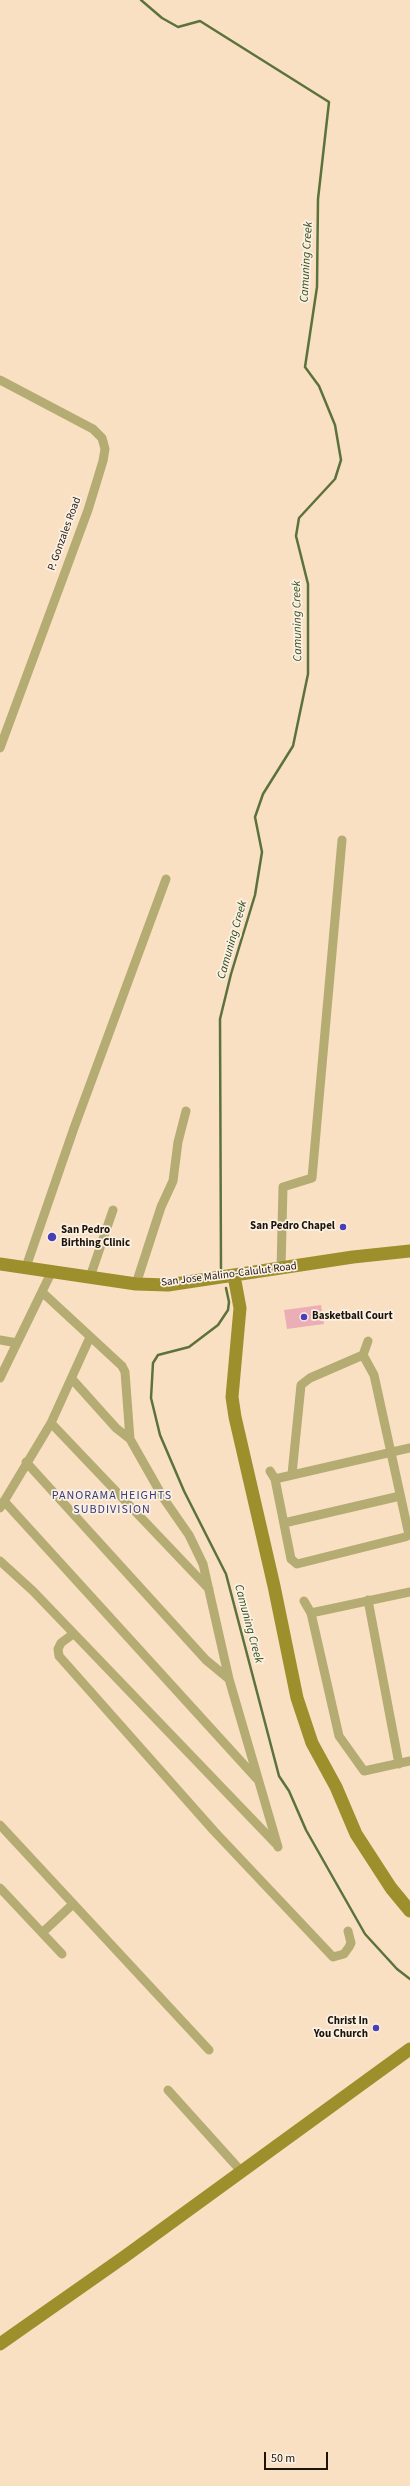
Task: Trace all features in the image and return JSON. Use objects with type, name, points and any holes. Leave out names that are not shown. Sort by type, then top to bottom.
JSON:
[{"type":"street","name":"P. Gonzales Road","points":[[0,380],[93,428],[102,438],[105,449],[103,461],[88,510],[0,748]]},
{"type":"street","points":[[280,1269],[283,1187],[312,1178],[342,840]]},
{"type":"street","points":[[26,1267],[74,1128],[166,879]]},
{"type":"street","points":[[136,1284],[161,1208],[173,1181],[178,1142],[186,1112]]},
{"type":"street","points":[[90,1277],[112,1210]]},
{"type":"street","name":"San Jose Malino-Calulut Road","points":[[0,1264],[136,1284],[168,1285],[410,1251]]},
{"type":"street","points":[[0,1378],[52,1271]]},
{"type":"street","points":[[234,1276],[240,1308],[232,1397],[234,1417],[274,1586],[300,1709],[312,1743],[336,1787],[356,1834],[391,1888],[410,1911]]},
{"type":"street","points":[[42,1292],[122,1366],[125,1372],[130,1439]]},
{"type":"street","points":[[90,1337],[51,1424],[26,1462],[2,1504],[258,1780]]},
{"type":"street","points":[[0,1340],[17,1343]]},
{"type":"street","points":[[292,1474],[301,1385],[310,1378],[363,1355],[368,1341]]},
{"type":"street","points":[[363,1355],[374,1375],[390,1452],[409,1531],[405,1537],[297,1564],[291,1559],[273,1475],[292,1474],[390,1452],[410,1448]]},
{"type":"street","points":[[0,1561],[33,1591],[278,1846],[228,1678],[203,1564],[189,1535],[164,1499],[130,1439],[116,1428],[72,1379]]},
{"type":"street","points":[[51,1424],[209,1589]]},
{"type":"street","points":[[26,1462],[206,1660],[228,1678]]},
{"type":"street","points":[[284,1523],[400,1496]]},
{"type":"street","points":[[311,1613],[410,1592]]},
{"type":"street","points":[[368,1600],[399,1764]]},
{"type":"street","points":[[304,1601],[311,1613],[338,1736],[364,1771],[410,1761]]},
{"type":"street","points":[[73,1634],[61,1643],[58,1649],[59,1656],[214,1831],[333,1957],[344,1954],[351,1943],[348,1931]]},
{"type":"street","points":[[0,1825],[209,2050]]},
{"type":"street","points":[[0,1888],[43,1932],[62,1954]]},
{"type":"street","points":[[43,1932],[73,1904]]},
{"type":"street","points":[[0,2344],[410,2049]]},
{"type":"street","points":[[168,2090],[241,2171]]},
{"type":"shaded area","name":"Basketball Court","points":[[321,1305],[324,1324],[287,1329],[284,1310]]},
{"type":"waterway","name":"Camuning Creek","points":[[141,0],[162,18],[178,27],[200,21],[329,102],[318,199],[317,287],[305,367],[319,386],[335,425],[341,460],[335,479],[299,518],[296,536],[308,584],[308,674],[293,746],[263,794],[255,817],[262,852],[255,895],[231,974],[220,1019],[221,1273]]},
{"type":"waterway","name":"Camuning Creek","points":[[226,1288],[229,1302],[228,1310],[218,1325],[189,1347],[158,1355],[153,1363],[151,1398],[160,1435],[184,1491],[226,1574],[279,1776],[289,1791],[306,1830],[365,1934],[397,1969],[410,1979]]},
{"type":"place","name":"San Pedro Chapel","points":[[343,1227]]},
{"type":"place","name":"San Pedro Birthing Clinic","points":[[52,1237]]},
{"type":"place","name":"Basketball Court","points":[[304,1317]]},
{"type":"place","name":"Christ In You Church","points":[[376,2028]]},
{"type":"district","name":"PANORAMA HEIGHTS SUBDIVISION","points":[[112,1503]]}]
